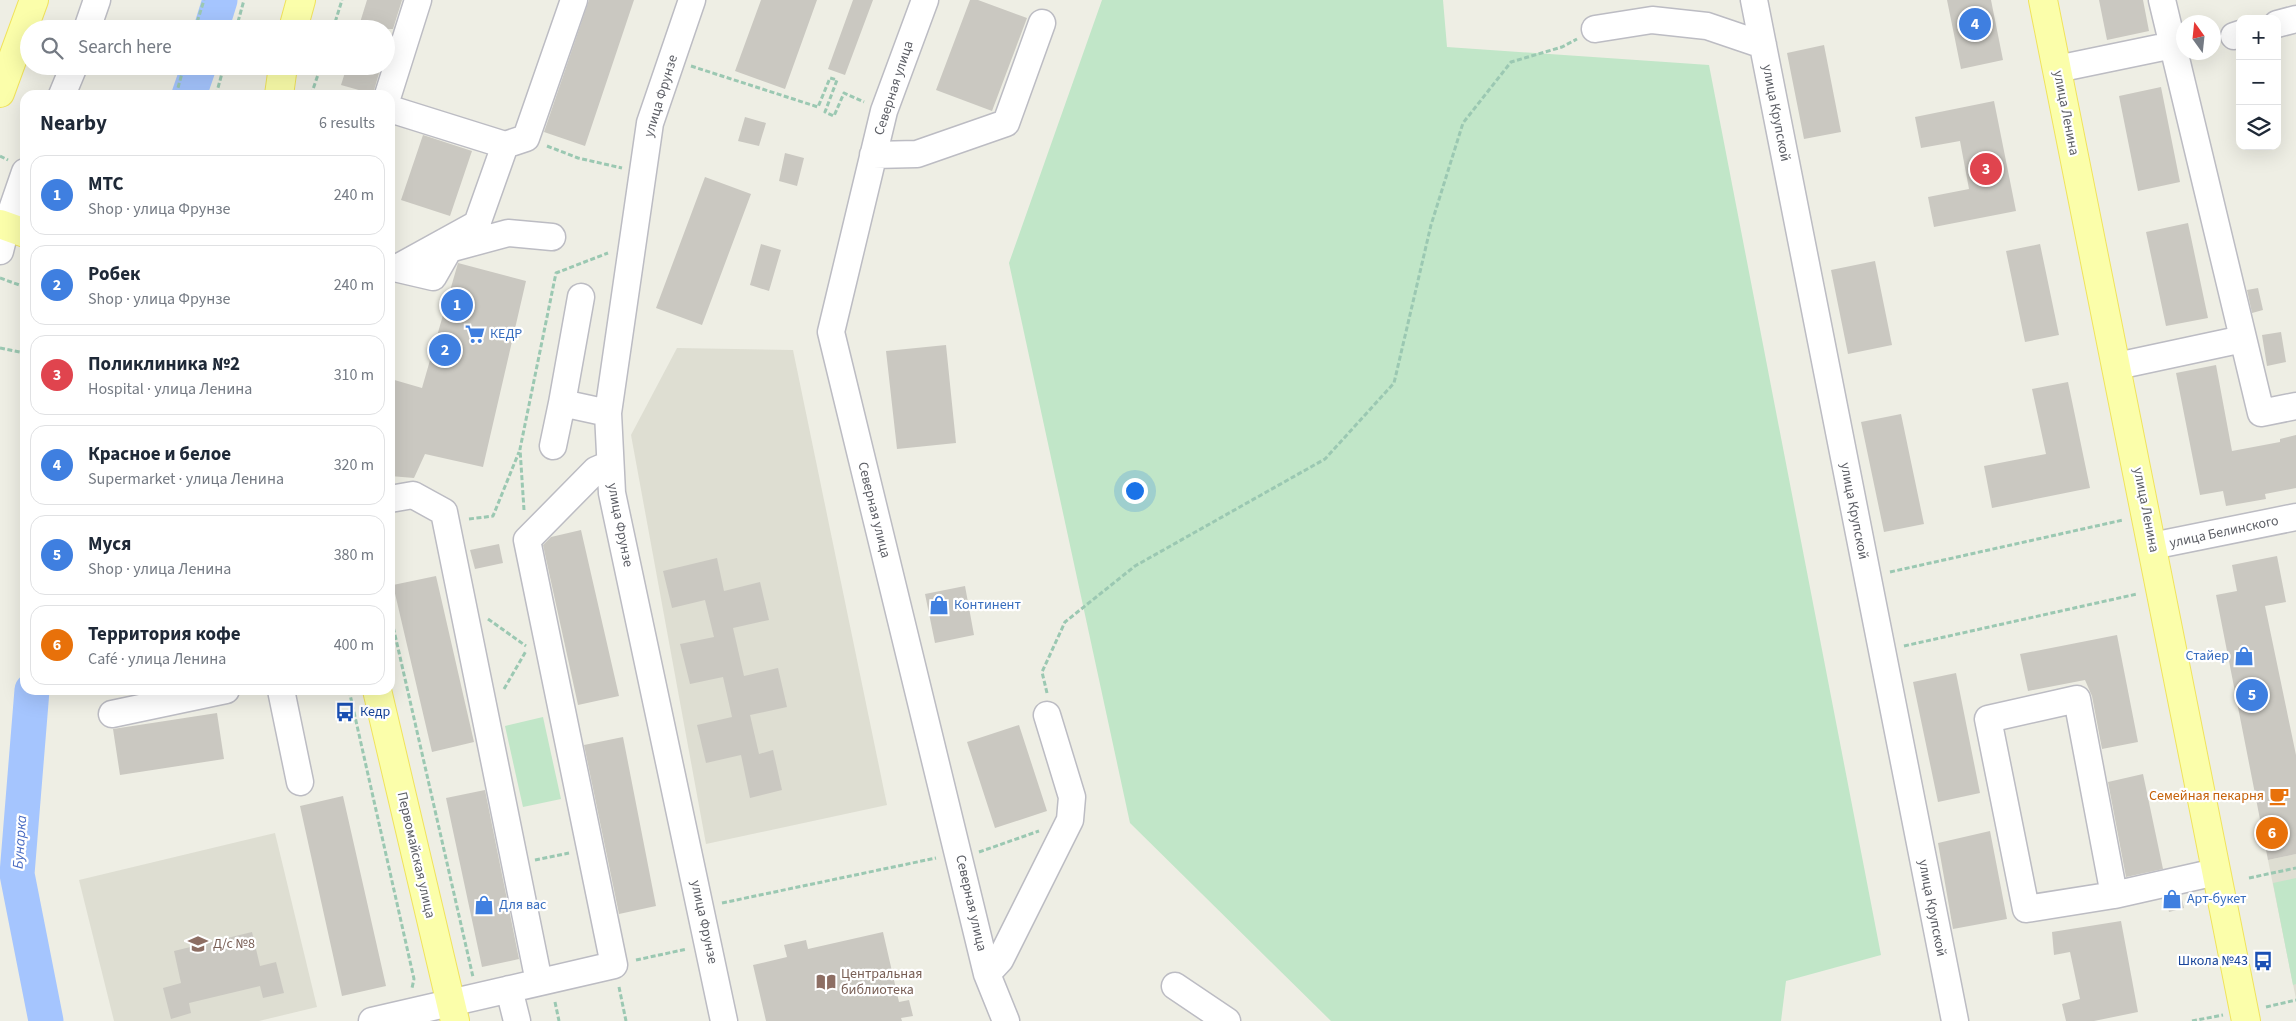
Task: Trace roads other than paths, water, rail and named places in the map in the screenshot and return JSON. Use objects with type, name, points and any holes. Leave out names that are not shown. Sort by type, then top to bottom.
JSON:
[{"type":"main road","points":[[27,20],[34,0]]},
{"type":"main road","points":[[295,20],[301,0]]},
{"type":"main road","name":"улица Ленина","points":[[2043,0],[2246,1021]]},
{"type":"main road","points":[[0,93],[20,38]]},
{"type":"main road","points":[[280,90],[282,75]]},
{"type":"main road","name":"Первомайская улица","points":[[378,695],[453,1011]]},
{"type":"street","points":[[90,20],[97,0]]},
{"type":"street","points":[[395,73],[418,0]]},
{"type":"street","points":[[395,266],[477,224],[515,142],[574,0]]},
{"type":"street","name":"улица Фрунзе","points":[[692,0],[650,123],[608,413],[612,493],[724,1021]]},
{"type":"street","name":"Северная улица","points":[[925,0],[884,111],[832,332],[987,974],[1006,1021]]},
{"type":"street","name":"улица Крупской","points":[[1754,0],[1954,1021]]},
{"type":"street","points":[[2162,0],[2261,413],[2296,406]]},
{"type":"street","points":[[2281,23],[2296,19]]},
{"type":"street","points":[[1595,29],[1652,20],[1707,26],[1763,44]]},
{"type":"street","points":[[873,155],[918,154],[1006,123],[1042,23]]},
{"type":"street","points":[[2057,69],[2173,45]]},
{"type":"street","points":[[390,90],[394,75]]},
{"type":"street","points":[[395,110],[515,142]]},
{"type":"street","points":[[6,236],[20,189]]},
{"type":"street","points":[[395,267],[433,277],[449,249],[508,233],[552,237]]},
{"type":"street","points":[[553,446],[582,297]]},
{"type":"street","points":[[2117,366],[2243,339]]},
{"type":"street","points":[[562,403],[608,413]]},
{"type":"street","points":[[372,1021],[409,1012],[453,1011],[477,996],[614,965],[527,540],[596,470],[610,464]]},
{"type":"street","points":[[395,498],[413,495],[444,512],[539,982]]},
{"type":"street","name":"улица Белинского","points":[[2152,546],[2296,517]]},
{"type":"street","points":[[112,714],[202,695]]},
{"type":"street","points":[[281,695],[300,782]]},
{"type":"street","points":[[2114,895],[2077,699],[1988,719],[2026,909],[2114,895],[2216,872]]},
{"type":"street","points":[[987,974],[1000,960],[1070,820],[1072,798],[1047,715]]},
{"type":"street","points":[[1176,986],[1227,1021]]},
{"type":"street","points":[[508,989],[517,1021]]},
{"type":"waterway","name":"Бунарка","points":[[214,20],[220,0]]},
{"type":"waterway","name":"Бунарка","points":[[191,90],[196,75]]},
{"type":"waterway","name":"Бунарка","points":[[32,695],[17,874],[46,1021]]},
{"type":"place","name":"Красное и белое","points":[[1975,24]]},
{"type":"place","name":"Поликлиника №2","points":[[1986,169]]},
{"type":"place","name":"МТС","points":[[457,305]]},
{"type":"place","name":"КЕДР","points":[[475,334]]},
{"type":"place","name":"Робек","points":[[445,350]]},
{"type":"place","name":"Континент","points":[[939,605]]},
{"type":"place","name":"Стайер","points":[[2244,656]]},
{"type":"place","name":"Муся","points":[[2252,695]]},
{"type":"place","name":"Кедр","points":[[345,712]]},
{"type":"place","name":"Семейная пекарня","points":[[2279,796]]},
{"type":"place","name":"Территория кофе","points":[[2272,833]]},
{"type":"place","name":"Арт-букет","points":[[2172,899]]},
{"type":"place","name":"Для вас","points":[[484,905]]},
{"type":"place","name":"Д/с №8","points":[[198,944]]},
{"type":"place","name":"Школа №43","points":[[2263,961]]},
{"type":"place","name":"Центральная библиотека","points":[[826,982]]}]
